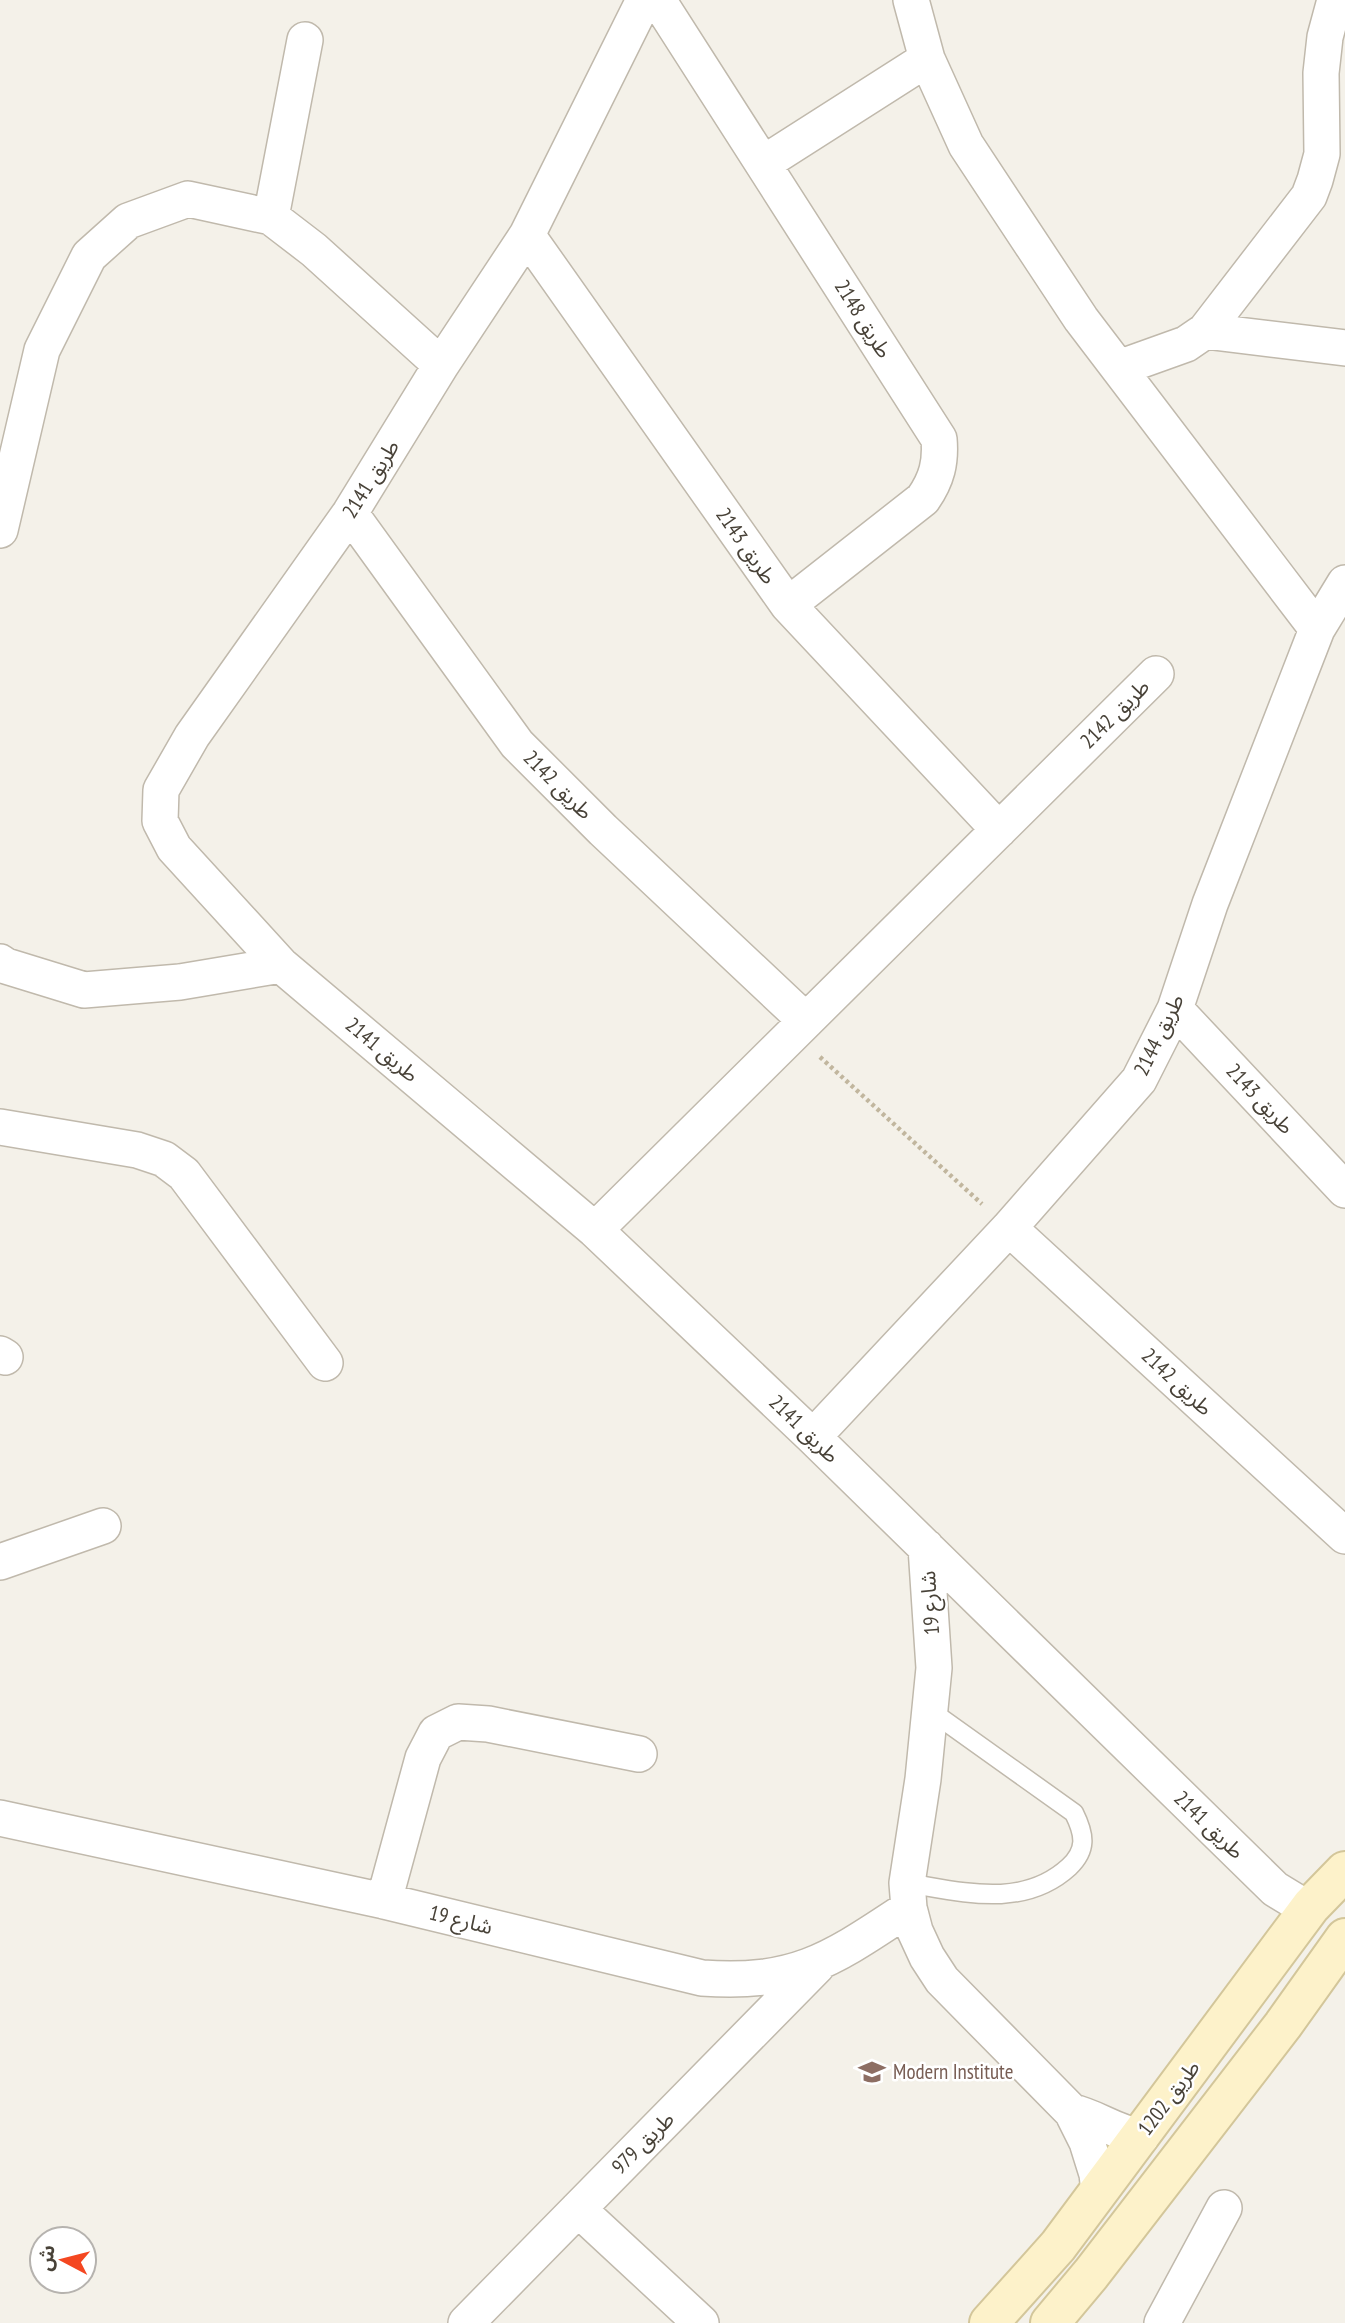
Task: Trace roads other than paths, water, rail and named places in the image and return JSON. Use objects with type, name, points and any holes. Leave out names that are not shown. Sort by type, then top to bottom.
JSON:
[{"type":"street","name":"طريق 2141","points":[[643,0],[527,235],[441,365],[350,513],[192,736],[161,790],[160,821],[174,848],[281,965],[595,1230],[813,1437],[1275,1889],[1298,1903],[1311,1906]]},
{"type":"street","name":"طريق 2148","points":[[659,0],[939,439],[938,470],[923,499],[788,605]]},
{"type":"street","points":[[911,0],[928,58],[966,145],[1081,318],[1317,629]]},
{"type":"street","points":[[1119,368],[1186,344],[1205,331],[1309,196],[1322,154],[1321,73],[1325,37],[1335,0]]},
{"type":"street","points":[[271,217],[305,40]]},
{"type":"street","points":[[764,163],[928,58]]},
{"type":"street","points":[[0,530],[42,350],[89,256],[128,221],[188,200],[271,217],[314,250],[441,365]]},
{"type":"street","name":"طريق 2143","points":[[527,235],[788,605],[999,830]]},
{"type":"street","points":[[1205,331],[1345,348]]},
{"type":"street","name":"طريق 2142","points":[[350,513],[517,744],[800,1027]]},
{"type":"street","name":"طريق 2144","points":[[813,1437],[1009,1228],[1139,1080],[1175,1009],[1210,904],[1317,629],[1345,583]]},
{"type":"street","name":"طريق 2142","points":[[595,1230],[1156,674]]},
{"type":"street","points":[[0,962],[83,990],[180,982],[281,965]]},
{"type":"street","name":"طريق 2143","points":[[1175,1009],[1345,1190]]},
{"type":"street","points":[[0,1127],[137,1150],[164,1159],[184,1174],[325,1363]]},
{"type":"street","name":"طريق 2142","points":[[1009,1228],[1345,1536]]},
{"type":"street","points":[[0,1562],[103,1526]]},
{"type":"street","name":"شارع 19","points":[[926,1547],[934,1668],[908,1896],[915,1931],[942,1980],[1072,2112],[1090,2150],[1099,2190]]},
{"type":"street","points":[[384,1901],[424,1758],[436,1733],[458,1722],[488,1724],[639,1754]]},
{"type":"street","name":"شارع 19","points":[[0,1818],[384,1901],[702,1978],[765,1978],[820,1963],[846,1949],[908,1896]]},
{"type":"street","name":"طريق 1202","points":[[989,2323],[1058,2246],[1311,1906],[1345,1871]]},
{"type":"street","name":"طريق 1202","points":[[1050,2323],[1091,2274],[1283,2025],[1345,1938]]},
{"type":"street","name":"طريق 979","points":[[480,2318],[578,2209],[820,1963]]},
{"type":"street","name":"شارع 19","points":[[1072,2112],[1091,2118],[1115,2131],[1141,2137]]},
{"type":"street","points":[[1091,2274],[1143,2180],[1148,2158],[1141,2137]]},
{"type":"street","points":[[1162,2323],[1224,2208]]},
{"type":"street","points":[[578,2209],[701,2323]]},
{"type":"lane","points":[[908,1896],[1004,1895],[1032,1890],[1058,1877],[1080,1857],[1083,1842],[1081,1827],[1074,1813],[931,1712]]},
{"type":"place","name":"Modern Institute","points":[[872,2072]]}]
